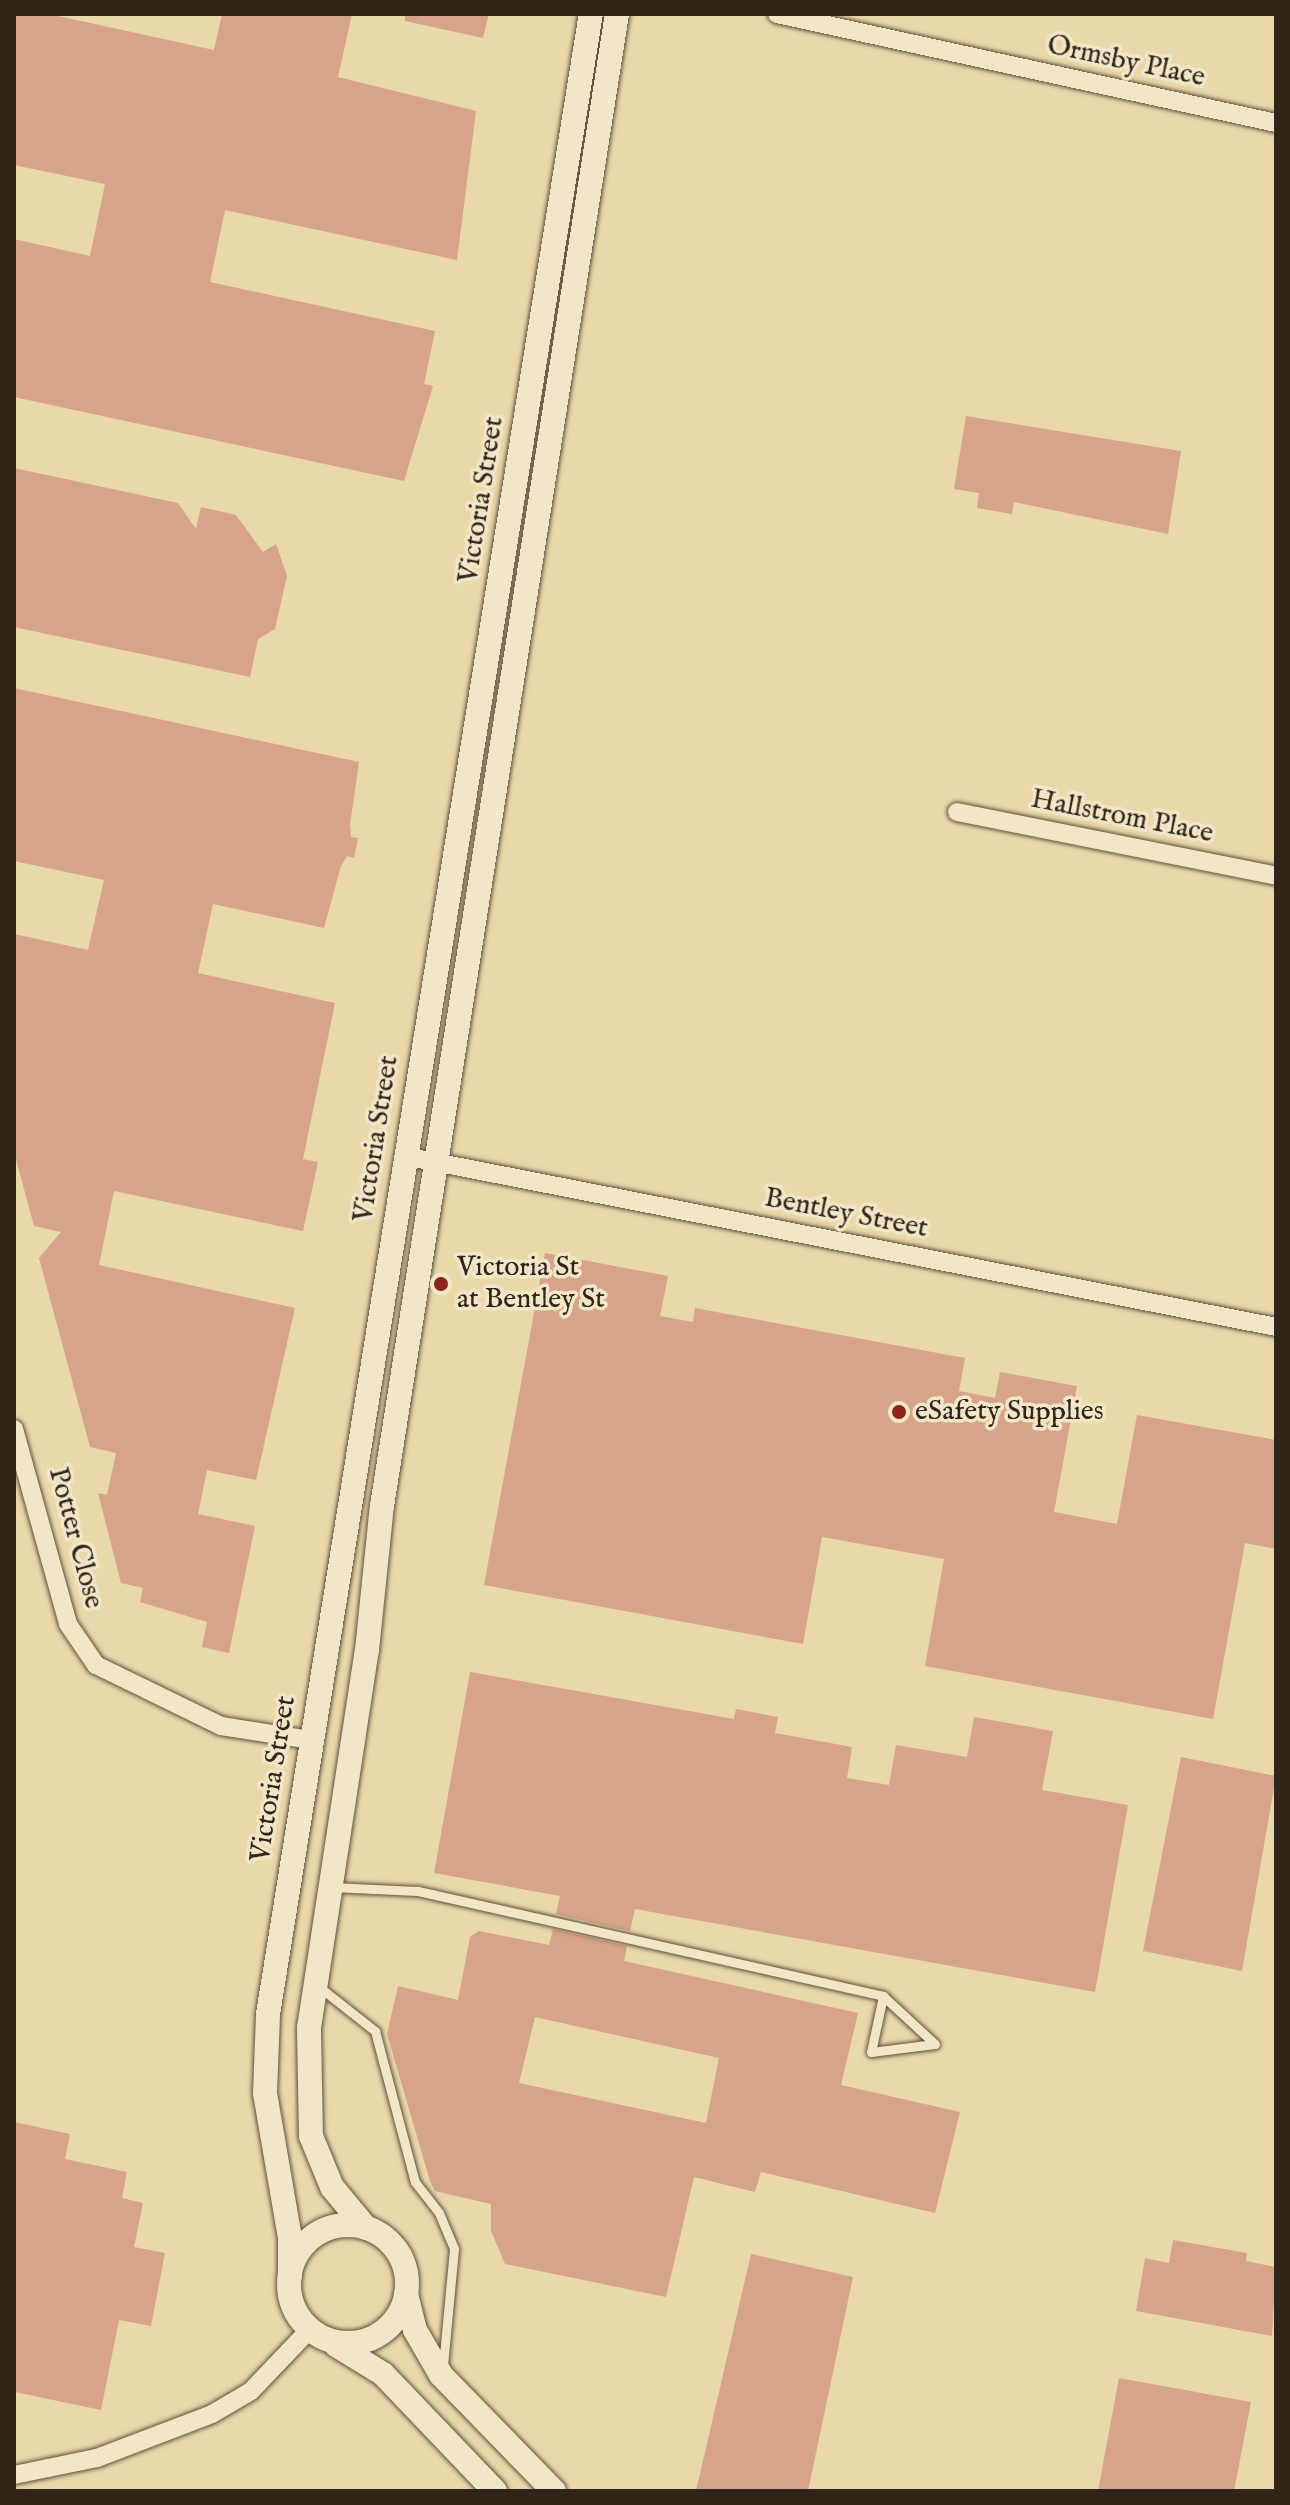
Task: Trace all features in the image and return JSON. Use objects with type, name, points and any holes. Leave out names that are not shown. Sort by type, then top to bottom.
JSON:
[{"type":"main road","name":"Victoria Street","points":[[290,2276],[290,2238],[269,2131],[265,2056],[310,1740],[591,14]]},
{"type":"main road","name":"Victoria Street","points":[[366,2228],[332,2187],[311,2136],[306,2071],[316,1984],[437,1162],[617,14]]},
{"type":"main road","points":[[495,2491],[383,2374],[317,2334],[290,2296],[294,2260],[317,2234],[333,2227],[366,2228],[402,2261],[415,2330],[441,2375],[554,2491]]},
{"type":"main road","points":[[317,2334],[359,2342],[376,2336],[400,2311],[406,2294]]},
{"type":"street","name":"Ormsby Place","points":[[777,14],[1276,123]]},
{"type":"street","name":"Hallstrom Place","points":[[957,812],[1276,876]]},
{"type":"street","name":"Bentley Street","points":[[404,1156],[1276,1327]]},
{"type":"street","name":"Potter Close","points":[[14,1429],[68,1624],[96,1665],[221,1726],[310,1740]]},
{"type":"street","points":[[14,2475],[97,2458],[212,2414],[251,2391],[317,2334]]},
{"type":"lane","points":[[331,1887],[418,1891],[883,1996],[935,2044],[871,2052],[883,1996]]},
{"type":"lane","points":[[316,1984],[375,2031],[415,2182],[439,2213],[454,2249],[441,2375]]},
{"type":"building","points":[[14,14],[49,14],[214,50],[222,14],[352,14],[338,77],[476,111],[457,260],[225,210],[210,282],[435,331],[424,384],[433,386],[404,481],[14,397],[14,239],[90,256],[105,184],[14,165]]},
{"type":"building","points":[[405,14],[489,14],[483,38],[405,21]]},
{"type":"building","points":[[966,416],[1181,451],[1168,534],[1014,502],[1012,514],[977,508],[979,493],[954,489]]},
{"type":"building","points":[[14,468],[178,503],[196,529],[201,507],[236,515],[263,552],[276,544],[287,576],[275,629],[258,639],[250,677],[14,627]]},
{"type":"building","points":[[14,688],[359,762],[350,825],[351,837],[358,838],[354,858],[347,856],[341,866],[324,928],[213,904],[198,973],[335,1003],[303,1159],[318,1162],[303,1231],[114,1191],[99,1265],[295,1308],[256,1480],[207,1470],[198,1514],[255,1526],[229,1653],[202,1647],[207,1622],[140,1602],[143,1588],[121,1583],[98,1493],[107,1495],[116,1453],[90,1447],[39,1258],[61,1232],[34,1226],[14,1152],[14,934],[88,950],[104,880],[14,861]]},
{"type":"building","points":[[545,1253],[668,1276],[660,1316],[693,1322],[695,1308],[965,1358],[959,1391],[995,1398],[1000,1372],[1077,1386],[1054,1512],[1117,1524],[1137,1415],[1276,1440],[1276,1549],[1245,1543],[1213,1719],[925,1666],[944,1559],[822,1537],[803,1644],[484,1585]]},
{"type":"building","points":[[470,1672],[734,1719],[736,1709],[778,1717],[775,1733],[852,1747],[847,1778],[889,1785],[896,1745],[967,1757],[974,1717],[1053,1731],[1042,1790],[1128,1805],[1095,1992],[635,1909],[630,1931],[556,1914],[560,1896],[434,1873]]},
{"type":"building","points":[[1181,1757],[1276,1776],[1242,1971],[1143,1951]]},
{"type":"building","points":[[553,1929],[627,1946],[624,1961],[858,2013],[841,2085],[960,2112],[935,2213],[761,2172],[755,2192],[694,2177],[666,2297],[505,2264],[491,2231],[491,2204],[435,2191],[387,2034],[398,1986],[458,2000],[470,1937],[479,1931],[549,1945]],"holes":[[[535,2017],[719,2058],[706,2123],[519,2083]]]},
{"type":"building","points":[[14,2122],[70,2134],[65,2159],[127,2172],[122,2198],[143,2203],[134,2247],[165,2253],[151,2326],[119,2320],[101,2410],[15,2392]]},
{"type":"building","points":[[1173,2240],[1247,2253],[1246,2261],[1276,2267],[1272,2336],[1136,2311],[1145,2258],[1169,2263]]},
{"type":"building","points":[[751,2254],[853,2277],[808,2491],[696,2491]]},
{"type":"building","points":[[1119,2378],[1251,2402],[1234,2491],[1098,2491]]},
{"type":"place","name":"Victoria St at Bentley St","points":[[441,1284]]},
{"type":"place","name":"eSafety Supplies","points":[[899,1412]]}]
